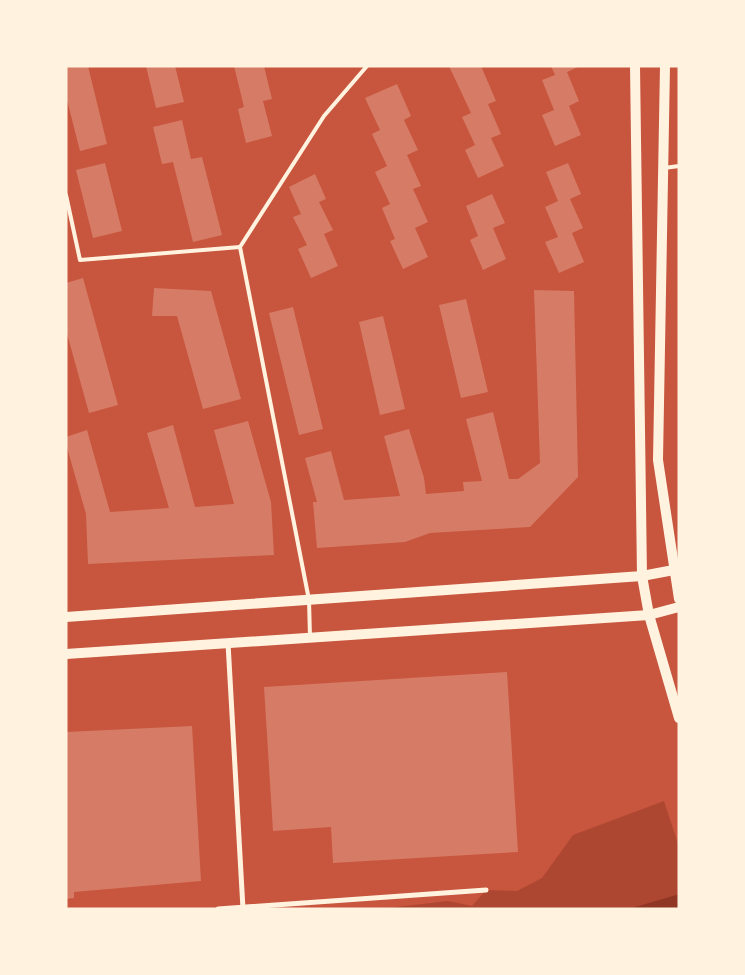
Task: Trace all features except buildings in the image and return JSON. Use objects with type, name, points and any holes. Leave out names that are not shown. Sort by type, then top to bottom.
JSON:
[{"type":"main road","points":[[635,66],[642,576],[648,615],[679,718]]},
{"type":"main road","points":[[665,66],[658,460],[677,569],[679,599]]},
{"type":"main road","points":[[66,617],[642,576],[677,569]]},
{"type":"main road","points":[[66,654],[648,615],[679,607]]},
{"type":"street","points":[[228,643],[243,908]]},
{"type":"street","points":[[218,909],[486,890]]},
{"type":"lane","points":[[310,638],[308,600],[240,247],[324,116],[367,66]]},
{"type":"lane","points":[[663,168],[679,166]]},
{"type":"lane","points":[[66,196],[80,260],[240,247]]},
{"type":"shaded area","points":[[664,801],[679,847],[679,894],[628,909],[379,909],[448,901],[472,906],[486,890],[517,891],[542,878],[573,835]]},
{"type":"shaded area","points":[[679,894],[679,909],[628,909]]}]
